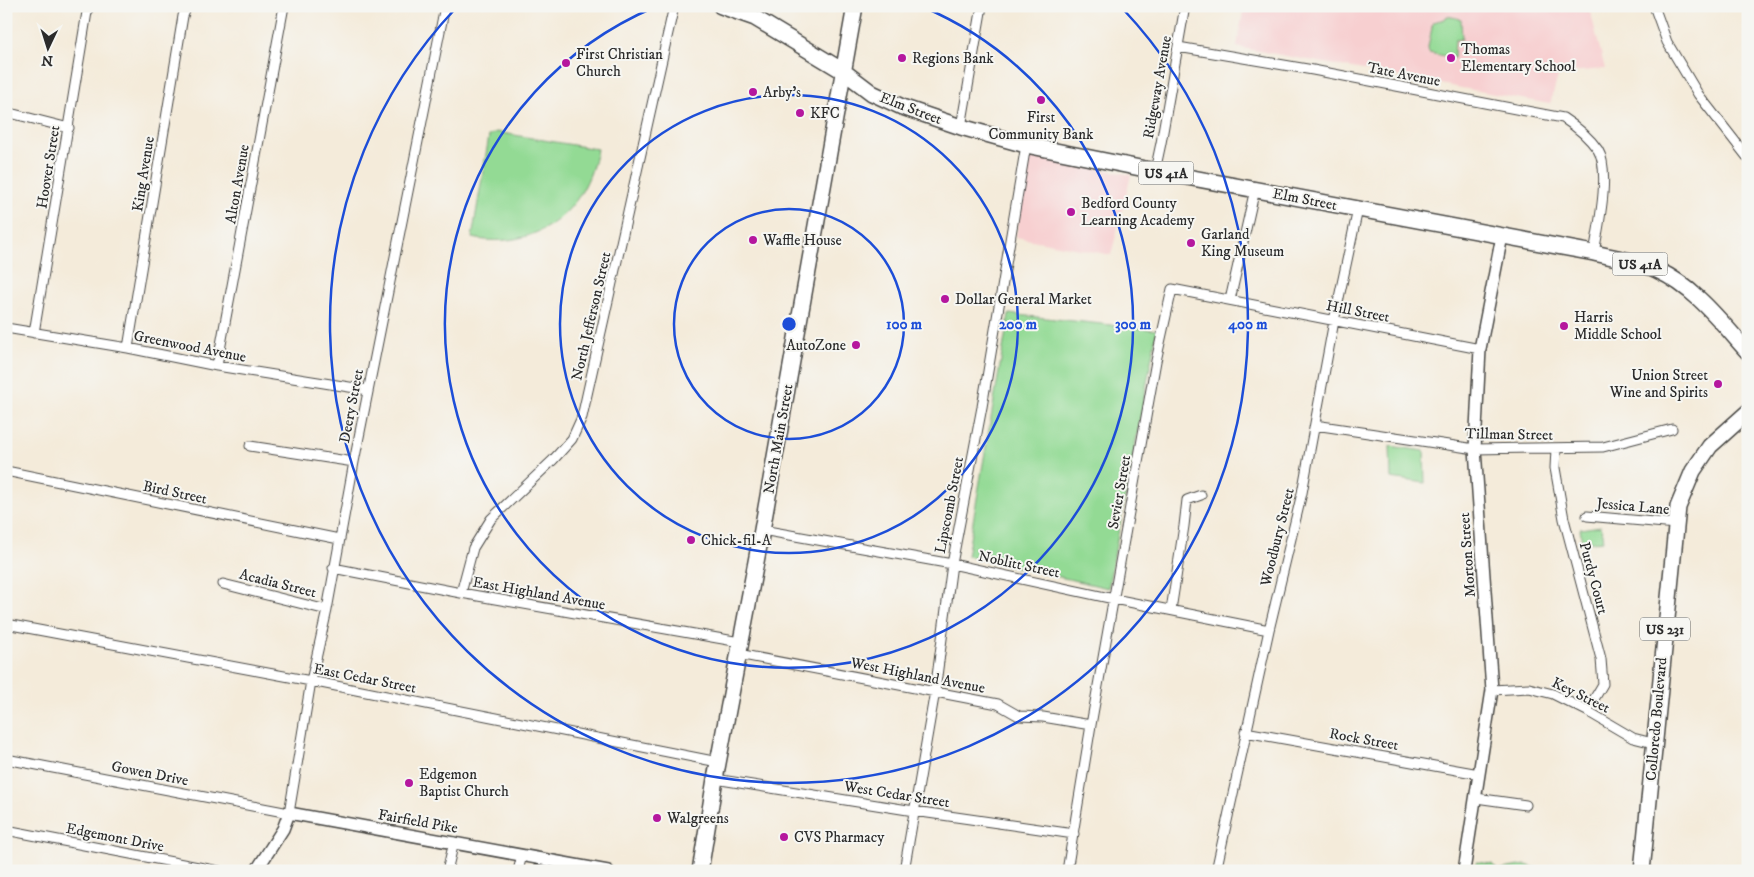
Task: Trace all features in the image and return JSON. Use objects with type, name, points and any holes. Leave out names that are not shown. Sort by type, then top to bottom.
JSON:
[{"type":"main road","name":"US 41A","points":[[721,6],[757,12],[843,71]]},
{"type":"main road","name":"North Main Street","points":[[700,871],[718,762],[762,530],[855,6]]},
{"type":"main road","name":"Elm Street","points":[[843,71],[872,93],[902,106],[961,127],[1026,145],[1626,260],[1657,270],[1681,284],[1702,300],[1748,352]]},
{"type":"main road","name":"Colloredo Boulevard","points":[[1642,871],[1653,744],[1678,508],[1693,471],[1710,446],[1748,412]]},
{"type":"street","name":"Hoover Street","points":[[34,333],[88,6]]},
{"type":"street","name":"King Avenue","points":[[128,348],[183,16],[187,6]]},
{"type":"street","name":"Alton Avenue","points":[[217,366],[284,6]]},
{"type":"street","name":"Deery Street","points":[[289,813],[310,681],[327,610],[333,568],[368,390],[446,6]]},
{"type":"street","name":"North Jefferson Street","points":[[461,593],[473,548],[491,519],[553,460],[572,439],[582,416],[674,6]]},
{"type":"street","points":[[961,127],[982,6]]},
{"type":"street","name":"Ridgeway Avenue","points":[[1155,171],[1185,6]]},
{"type":"street","points":[[1654,6],[1667,42],[1698,94],[1748,158]]},
{"type":"street","name":"Tate Avenue","points":[[1178,47],[1564,118],[1580,129],[1599,151],[1604,171],[1594,253]]},
{"type":"street","points":[[6,112],[68,128]]},
{"type":"street","name":"Lipscomb Street","points":[[904,871],[935,692],[952,564],[982,407],[1026,145]]},
{"type":"street","points":[[1230,300],[1256,189]]},
{"type":"street","name":"Woodbury Street","points":[[1216,871],[1245,732],[1302,493],[1334,320],[1358,209]]},
{"type":"street","name":"Morton Street","points":[[1464,871],[1492,690],[1475,450],[1480,349],[1502,236]]},
{"type":"street","name":"Sevier Street","points":[[1068,871],[1091,724],[1156,361],[1172,289],[1230,300]]},
{"type":"street","name":"Hill Street","points":[[1230,300],[1480,349]]},
{"type":"street","name":"Greenwood Avenue","points":[[6,328],[128,348],[217,366],[368,390]]},
{"type":"street","name":"Tillman Street","points":[[1315,425],[1475,450],[1603,447],[1672,429]]},
{"type":"street","points":[[250,446],[354,462]]},
{"type":"street","name":"Purdy Court","points":[[1556,449],[1555,468],[1562,511],[1601,658],[1603,684],[1587,711]]},
{"type":"street","name":"Bird Street","points":[[6,472],[339,539]]},
{"type":"street","points":[[1170,610],[1187,500],[1201,495]]},
{"type":"street","name":"Jessica Lane","points":[[1587,516],[1676,524]]},
{"type":"street","name":"Noblitt Street","points":[[762,530],[952,564],[1269,630]]},
{"type":"street","name":"East Highland Avenue","points":[[333,568],[739,648]]},
{"type":"street","name":"Acadia Street","points":[[223,584],[327,610]]},
{"type":"street","name":"East Cedar Street","points":[[6,624],[310,681],[718,762]]},
{"type":"street","name":"West Highland Avenue","points":[[739,648],[935,692],[998,704],[1018,716],[1043,717],[1091,724]]},
{"type":"street","name":"Key Street","points":[[1492,690],[1529,688],[1553,694],[1633,738],[1653,744]]},
{"type":"street","name":"Rock Street","points":[[1245,732],[1479,774]]},
{"type":"street","name":"Gowen Drive","points":[[6,759],[289,813]]},
{"type":"street","name":"West Cedar Street","points":[[715,779],[1074,834]]},
{"type":"street","points":[[1476,798],[1526,804]]},
{"type":"street","points":[[256,871],[283,829],[289,813]]},
{"type":"street","name":"Fairfield Pike","points":[[289,813],[608,871]]},
{"type":"street","name":"Edgemont Drive","points":[[6,830],[219,871]]},
{"type":"street","points":[[447,871],[454,842]]},
{"type":"street","points":[[518,871],[522,855]]},
{"type":"shaded area","name":"Thomas Elementary School","points":[[1247,6],[1589,6],[1605,69],[1559,73],[1550,104],[1237,47],[1243,11]]},
{"type":"shaded area","name":"Bedford County Learning Academy","points":[[1029,154],[1131,175],[1111,255],[1016,237]]},
{"type":"green space","points":[[1447,16],[1461,19],[1462,39],[1455,40],[1454,58],[1429,53],[1428,48],[1433,22],[1445,19]]},
{"type":"green space","points":[[496,132],[597,149],[591,171],[582,191],[570,208],[555,222],[537,232],[517,238],[496,240],[472,238],[489,136]]},
{"type":"green space","points":[[1009,314],[1157,330],[1108,588],[967,556]]},
{"type":"green space","points":[[1390,446],[1424,451],[1425,483],[1391,478]]},
{"type":"green space","points":[[1601,526],[1603,541],[1582,543],[1580,529]]},
{"type":"green space","points":[[1476,862],[1492,864],[1497,870],[1526,865],[1546,871],[1474,871]]},
{"type":"place","name":"Regions Bank","points":[[902,58]]},
{"type":"place","name":"Thomas Elementary School","points":[[1451,58]]},
{"type":"place","name":"First Christian Church","points":[[566,63]]},
{"type":"place","name":"Arby's","points":[[753,92]]},
{"type":"place","name":"First Community Bank","points":[[1041,100]]},
{"type":"place","name":"KFC","points":[[800,113]]},
{"type":"place","name":"Bedford County Learning Academy","points":[[1071,212]]},
{"type":"place","name":"Waffle House","points":[[753,240]]},
{"type":"place","name":"Garland King Museum","points":[[1191,243]]},
{"type":"place","name":"Dollar General Market","points":[[945,299]]},
{"type":"place","name":"Harris Middle School","points":[[1564,326]]},
{"type":"place","name":"AutoZone","points":[[856,345]]},
{"type":"place","name":"Union Street Wine and Spirits","points":[[1718,384]]},
{"type":"place","name":"Chick-fil-A","points":[[691,540]]},
{"type":"place","name":"Edgemon Baptist Church","points":[[409,783]]},
{"type":"place","name":"Walgreens","points":[[657,818]]},
{"type":"place","name":"CVS Pharmacy","points":[[784,837]]}]
